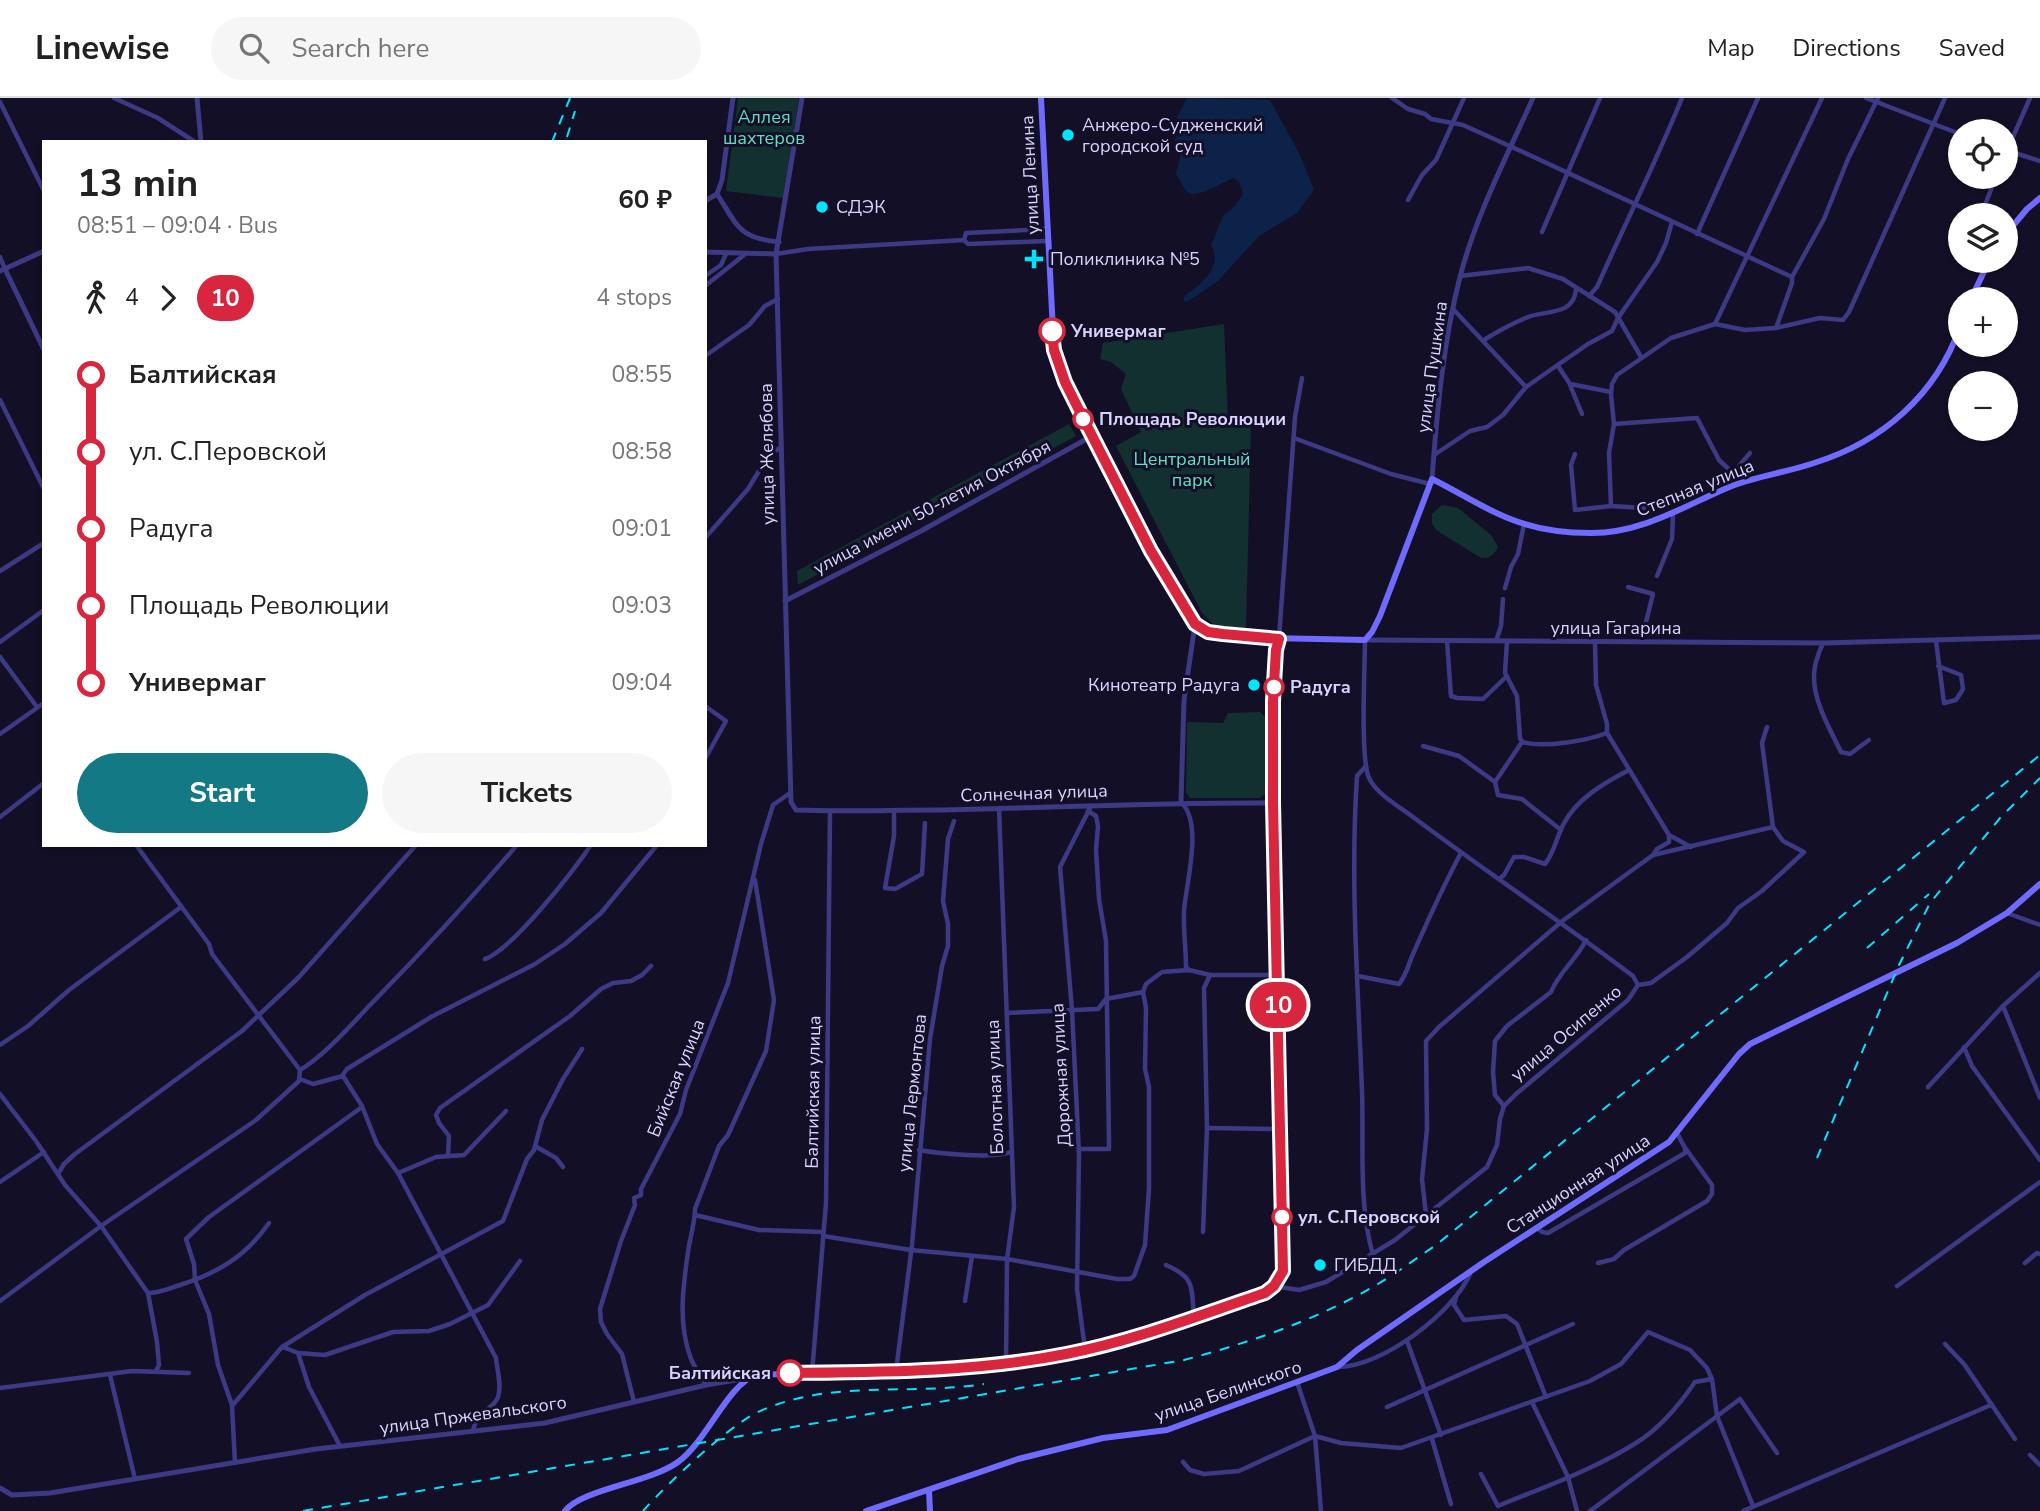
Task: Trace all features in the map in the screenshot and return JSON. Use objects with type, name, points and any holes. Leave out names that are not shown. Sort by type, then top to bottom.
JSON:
[{"type":"main road","name":"улица Ленина","points":[[1041,98],[1054,350],[1065,382],[1151,551],[1195,624]]},
{"type":"main road","points":[[2018,220],[2040,198]]},
{"type":"main road","name":"Степная улица","points":[[1431,482],[1524,523],[1592,533],[1634,528],[1673,514],[1736,485],[1764,475],[1812,464],[1853,449],[1889,426],[1925,392],[1948,353]]},
{"type":"main road","name":"улица Пушкина","points":[[1365,640],[1380,616],[1431,482]]},
{"type":"main road","name":"улица Гагарина","points":[[1195,624],[1216,633],[1279,639],[1365,640]]},
{"type":"main road","points":[[1274,1286],[1283,1271],[1273,803],[1273,701],[1279,639]]},
{"type":"main road","name":"Станционная улица","points":[[1335,1368],[1470,1273],[1669,1142],[1739,1054],[1750,1044],[1957,943],[2007,913],[2040,884]]},
{"type":"main road","name":"улица Пржевальского","points":[[748,1378],[767,1374],[1006,1363],[1085,1350],[1133,1338],[1265,1293],[1274,1286]]},
{"type":"main road","name":"улица Белинского","points":[[866,1511],[1018,1459],[1102,1438],[1167,1430],[1335,1368]]},
{"type":"main road","points":[[565,1511],[585,1497],[643,1480],[676,1464],[693,1450],[732,1394],[748,1378]]},
{"type":"main road","points":[[929,1490],[930,1511]]},
{"type":"street","points":[[114,98],[158,118],[192,140]]},
{"type":"street","points":[[197,98],[201,140]]},
{"type":"street","points":[[707,200],[717,194],[722,180],[733,98]]},
{"type":"street","name":"улица Желябова","points":[[796,810],[790,793],[776,254],[802,98]]},
{"type":"street","points":[[1392,98],[1431,119],[1463,125],[1791,277]]},
{"type":"street","points":[[1408,200],[1422,175],[1436,160],[1464,98]]},
{"type":"street","name":"улица Пушкина","points":[[1431,482],[1442,377],[1460,276],[1476,229],[1534,98]]},
{"type":"street","points":[[1542,232],[1600,98]]},
{"type":"street","points":[[1589,296],[1597,287],[1682,98]]},
{"type":"street","points":[[1697,234],[1758,98]]},
{"type":"street","points":[[1715,324],[1822,98]]},
{"type":"street","points":[[1866,98],[1948,129]]},
{"type":"street","points":[[1611,506],[1609,453],[1614,424],[1611,394],[1616,375],[1671,338],[1715,324],[1745,330],[1776,328],[1820,318],[1843,320],[1875,256],[1945,98]]},
{"type":"street","points":[[2018,124],[2030,98]]},
{"type":"street","points":[[1776,328],[1792,283],[1791,277],[1824,219],[1848,159],[1877,100]]},
{"type":"street","points":[[0,102],[42,187]]},
{"type":"street","points":[[2018,155],[2040,161]]},
{"type":"street","points":[[717,194],[749,237],[779,243]]},
{"type":"street","points":[[1434,455],[1461,436],[1487,427],[1503,415],[1527,387],[1588,344],[1612,331],[1657,262],[1672,222]]},
{"type":"street","points":[[964,240],[966,233],[1047,229]]},
{"type":"street","points":[[707,252],[776,254],[808,249],[964,240],[968,244],[1047,240]]},
{"type":"street","points":[[3,270],[42,252]]},
{"type":"street","points":[[707,275],[721,265],[726,254]]},
{"type":"street","points":[[707,284],[744,255]]},
{"type":"street","points":[[0,257],[3,270],[42,346]]},
{"type":"street","points":[[1460,276],[1528,268],[1563,279],[1576,290],[1615,312],[1641,357]]},
{"type":"street","points":[[1484,340],[1531,316],[1555,313],[1566,308],[1576,295],[1576,290]]},
{"type":"street","points":[[707,355],[749,325],[765,306],[779,299]]},
{"type":"street","points":[[1453,309],[1527,387]]},
{"type":"street","points":[[1558,366],[1570,384],[1582,414]]},
{"type":"street","points":[[1279,639],[1294,438],[1302,378]]},
{"type":"street","points":[[1570,384],[1611,394]]},
{"type":"street","points":[[0,400],[42,485]]},
{"type":"street","points":[[1614,424],[1697,418],[1719,460],[1732,473],[1736,485]]},
{"type":"street","name":"улица имени 50-летия Октября","points":[[785,601],[921,531],[1092,436]]},
{"type":"street","points":[[1294,438],[1391,474],[1431,482]]},
{"type":"street","points":[[707,536],[748,489],[768,456],[780,447]]},
{"type":"street","points":[[1732,473],[1750,453]]},
{"type":"street","points":[[1575,454],[1571,464],[1575,510],[1611,506],[1645,508]]},
{"type":"street","points":[[1657,576],[1672,539],[1673,514]]},
{"type":"street","points":[[1505,588],[1518,554],[1524,523]]},
{"type":"street","points":[[0,571],[42,544]]},
{"type":"street","points":[[1628,587],[1653,594],[1641,642]]},
{"type":"street","points":[[1496,641],[1501,626],[1503,599]]},
{"type":"street","points":[[0,642],[42,611]]},
{"type":"street","points":[[1189,970],[1186,967],[1184,911],[1188,890],[1191,824],[1189,810],[1181,802],[1182,723],[1195,624]]},
{"type":"street","name":"улица Гагарина","points":[[1365,640],[1823,643],[2040,637]]},
{"type":"street","points":[[1365,640],[1366,766],[1369,779],[1384,794],[1461,853],[1633,975],[1637,985]]},
{"type":"street","points":[[1447,641],[1451,696],[1483,699],[1507,676]]},
{"type":"street","points":[[1507,641],[1507,676],[1517,696],[1522,742]]},
{"type":"street","points":[[1936,641],[1938,666],[1944,703],[1956,700],[1963,689],[1961,675],[1938,666]]},
{"type":"street","points":[[1595,642],[1596,685],[1607,724],[1606,733],[1669,835],[1691,848]]},
{"type":"street","points":[[1823,643],[1814,674],[1816,694],[1827,725],[1842,752],[1850,754],[1870,740]]},
{"type":"street","points":[[0,657],[37,707]]},
{"type":"street","points":[[0,734],[42,704]]},
{"type":"street","points":[[707,707],[726,721],[707,755]]},
{"type":"street","points":[[1653,855],[1773,827],[1762,743],[1767,727]]},
{"type":"street","points":[[1522,742],[1533,745],[1606,733]]},
{"type":"street","points":[[1495,782],[1522,742]]},
{"type":"street","points":[[1423,747],[1459,756],[1495,782],[1499,795],[1522,799],[1560,830]]},
{"type":"street","points":[[1366,766],[1357,776],[1355,798],[1364,1180],[1373,1255]]},
{"type":"street","points":[[1499,879],[1514,858],[1545,864],[1552,856],[1560,830],[1574,809],[1592,792],[1629,771]]},
{"type":"street","points":[[0,817],[42,785]]},
{"type":"street","name":"Бийская улица","points":[[634,1402],[622,1354],[601,1322],[600,1309],[635,1205],[634,1198],[641,1195],[680,1114],[686,1090],[728,983],[773,805],[790,793]]},
{"type":"street","name":"Солнечная улица","points":[[796,810],[1090,808],[1181,802],[1273,803]]},
{"type":"street","name":"Болотная улица","points":[[999,808],[1014,1207],[1007,1259],[1006,1363]]},
{"type":"street","points":[[1079,1149],[1108,1149],[1106,941],[1099,899],[1096,850],[1098,826],[1096,816],[1090,808]]},
{"type":"street","name":"Дорожная улица","points":[[1085,1350],[1076,1270],[1079,1149],[1072,1010],[1060,867],[1090,808]]},
{"type":"street","points":[[894,810],[895,829],[885,888],[895,889],[922,874],[925,823]]},
{"type":"street","name":"Балтийская улица","points":[[812,1373],[826,1203],[830,811]]},
{"type":"street","name":"улица Лермонтова","points":[[897,1370],[930,1040],[948,946],[948,924],[943,901],[948,839],[954,821]]},
{"type":"street","name":"улица Осипенко","points":[[1586,940],[1579,955],[1554,984],[1551,992],[1507,1026],[1495,1041],[1495,1095],[1504,1106],[1628,1000],[1637,985],[1651,983],[1687,957],[1727,923],[1738,908],[1762,891],[1804,852],[1783,841],[1773,827]]},
{"type":"street","points":[[1426,1216],[1422,1179],[1427,1129],[1426,1041],[1561,922],[1669,842],[1669,835]]},
{"type":"street","points":[[0,1301],[102,1226],[256,1120],[300,1080],[300,1070],[212,954],[209,944],[137,847]]},
{"type":"street","points":[[58,1174],[64,1164],[242,1031],[299,977],[414,847]]},
{"type":"street","points":[[300,1070],[312,1063],[342,1034],[430,944],[515,847]]},
{"type":"street","points":[[485,959],[502,947],[554,894],[589,847]]},
{"type":"street","points":[[300,1080],[313,1084],[342,1076],[347,1069],[431,1017],[535,964],[565,944],[601,913],[655,847]]},
{"type":"street","points":[[1358,976],[1399,984],[1406,976],[1411,958],[1461,853]]},
{"type":"street","name":"Бийская улица","points":[[706,1385],[690,1359],[681,1304],[695,1209],[715,1156],[728,1135],[766,1051],[774,1000],[754,873]]},
{"type":"street","points":[[0,1045],[181,906]]},
{"type":"street","points":[[2007,913],[2040,925]]},
{"type":"street","points":[[448,1155],[449,1136],[436,1115],[440,1108],[570,1016],[601,989],[613,983],[631,981],[651,966]]},
{"type":"street","points":[[695,1214],[759,1230],[823,1234],[911,1250],[1007,1259],[1130,1279],[1134,1276],[1146,1245],[1149,1087],[1143,992],[1146,984],[1162,972],[1189,970],[1210,975],[1277,975]]},
{"type":"street","points":[[1928,1087],[2003,1006],[2040,973]]},
{"type":"street","points":[[1203,1232],[1206,1128],[1204,988],[1210,975]]},
{"type":"street","points":[[1007,1013],[1098,1009],[1106,999],[1143,992]]},
{"type":"street","points":[[2003,1006],[2040,1098]]},
{"type":"street","points":[[1964,1048],[1972,1066],[2040,1160]]},
{"type":"street","points":[[232,1406],[282,1347],[365,1295],[503,1221],[527,1159],[535,1146],[542,1120],[582,1049]]},
{"type":"street","points":[[342,1076],[362,1106],[377,1144],[398,1173],[496,1358],[499,1386],[497,1399],[475,1419],[473,1431]]},
{"type":"street","points":[[0,1094],[65,1185],[102,1226],[148,1293],[157,1342],[159,1365],[156,1371]]},
{"type":"street","points":[[235,1463],[232,1406],[218,1365],[209,1314],[195,1280],[194,1264],[186,1239],[190,1233],[362,1106]]},
{"type":"street","points":[[1274,1286],[1299,1290],[1326,1282],[1373,1255],[1426,1216],[1487,1167],[1497,1144],[1504,1106]]},
{"type":"street","points":[[398,1173],[448,1155],[464,1155],[506,1111]]},
{"type":"street","points":[[1206,1128],[1280,1129]]},
{"type":"street","points":[[1598,1263],[1614,1259],[1624,1250],[1707,1201],[1712,1194],[1712,1185],[1676,1133]]},
{"type":"street","points":[[535,1146],[556,1158],[563,1167]]},
{"type":"street","points":[[1537,1228],[1548,1233],[1685,1153],[1685,1148]]},
{"type":"street","points":[[919,1150],[1007,1155],[1012,1151]]},
{"type":"street","points":[[0,1182],[44,1152]]},
{"type":"street","points":[[54,1166],[64,1164]]},
{"type":"street","points":[[1897,1286],[2040,1182]]},
{"type":"street","points":[[148,1293],[195,1280],[219,1270],[241,1256],[269,1223]]},
{"type":"street","points":[[2025,1263],[2037,1253],[2040,1254]]},
{"type":"street","points":[[965,1301],[972,1255]]},
{"type":"street","points":[[282,1347],[298,1353],[324,1355],[393,1332],[429,1331],[450,1324],[488,1305],[520,1261]]},
{"type":"street","points":[[1166,1265],[1183,1273],[1190,1285],[1194,1317]]},
{"type":"street","name":"улица Белинского","points":[[1335,1368],[1374,1359],[1407,1341],[1456,1297],[1470,1273]]},
{"type":"street","points":[[1456,1297],[1454,1305],[1464,1320],[1506,1316],[1517,1324],[1546,1397]]},
{"type":"street","points":[[1387,1407],[1573,1324]]},
{"type":"street","points":[[1184,1462],[1190,1470],[1204,1474],[1239,1471],[1315,1436],[1341,1443],[1401,1448],[1590,1381],[1621,1364],[1648,1332],[1690,1350],[1707,1368],[1712,1379],[1717,1416],[1753,1506]]},
{"type":"street","points":[[1407,1341],[1441,1435]]},
{"type":"street","points":[[1945,1344],[1964,1364],[2015,1439]]},
{"type":"street","points":[[298,1353],[309,1387],[340,1446]]},
{"type":"street","points":[[0,1388],[132,1371],[189,1373]]},
{"type":"street","points":[[110,1375],[135,1479]]},
{"type":"street","name":"улица Пржевальского","points":[[0,1489],[25,1495],[340,1446],[545,1423],[706,1385],[748,1378]]},
{"type":"street","points":[[1481,1474],[1498,1506],[1568,1478],[1637,1443],[1668,1416],[1695,1382],[1712,1379]]},
{"type":"street","points":[[1297,1382],[1315,1436],[1321,1511]]},
{"type":"street","points":[[1590,1511],[1740,1399],[1777,1453]]},
{"type":"street","points":[[1532,1402],[1568,1478],[1577,1511]]},
{"type":"street","points":[[1742,1511],[1991,1405]]},
{"type":"street","points":[[1432,1439],[1451,1504]]},
{"type":"street","points":[[2030,1455],[2040,1465]]},
{"type":"green space","name":"Аллея шахтеров","points":[[738,98],[799,98],[783,198],[726,191]]},
{"type":"green space","name":"Центральный парк","points":[[1224,324],[1228,423],[1251,425],[1246,629],[1216,627],[1202,613],[1116,446],[1141,432],[1121,389],[1126,374],[1111,362],[1100,359],[1103,343]]},
{"type":"green space","points":[[1069,424],[1076,436],[798,585],[797,571]]},
{"type":"green space","points":[[1442,505],[1458,508],[1491,535],[1498,547],[1493,554],[1481,558],[1436,530],[1432,523],[1432,514]]},
{"type":"green space","points":[[1260,712],[1265,717],[1265,794],[1260,798],[1190,798],[1186,793],[1187,722],[1223,723],[1228,713]]},
{"type":"water","points":[[1187,98],[1270,100],[1300,155],[1314,190],[1297,213],[1259,236],[1218,281],[1187,302],[1184,297],[1203,281],[1215,261],[1211,245],[1223,216],[1235,206],[1243,194],[1239,182],[1233,178],[1211,189],[1189,193],[1176,174],[1182,150],[1175,142],[1177,117]]},
{"type":"railway","points":[[553,140],[570,98]]},
{"type":"railway","points":[[567,137],[575,111]]},
{"type":"railway","points":[[303,1511],[1184,1360],[1259,1338],[1331,1309],[1378,1284],[1436,1245],[2040,755]]},
{"type":"railway","points":[[1817,1158],[1899,965],[1930,903],[2000,818],[2040,778]]},
{"type":"railway","points":[[1867,948],[1929,894]]},
{"type":"railway","points":[[643,1511],[713,1444],[743,1421],[767,1408],[838,1392],[951,1388],[984,1384]]},
{"type":"bus line","name":"10","points":[[790,1373],[934,1369],[1026,1361],[1066,1354],[1133,1338],[1265,1293],[1274,1286],[1283,1271],[1273,803],[1273,701],[1279,639],[1208,632],[1195,624],[1151,551],[1065,382],[1054,350],[1052,331]]},
{"type":"place","name":"Анжеро-Судженский городской суд","points":[[1068,135]]},
{"type":"place","name":"СДЭК","points":[[822,207]]},
{"type":"place","name":"Поликлиника №5","points":[[1034,259]]},
{"type":"place","name":"Универмаг","points":[[1052,331]]},
{"type":"place","name":"Площадь Революции","points":[[1083,419]]},
{"type":"place","name":"Кинотеатр Радуга","points":[[1254,685]]},
{"type":"place","name":"Радуга","points":[[1274,687]]},
{"type":"place","name":"ул. С.Перовской","points":[[1282,1217]]},
{"type":"place","name":"ГИБДД","points":[[1320,1265]]},
{"type":"place","name":"Балтийская","points":[[790,1373]]}]
